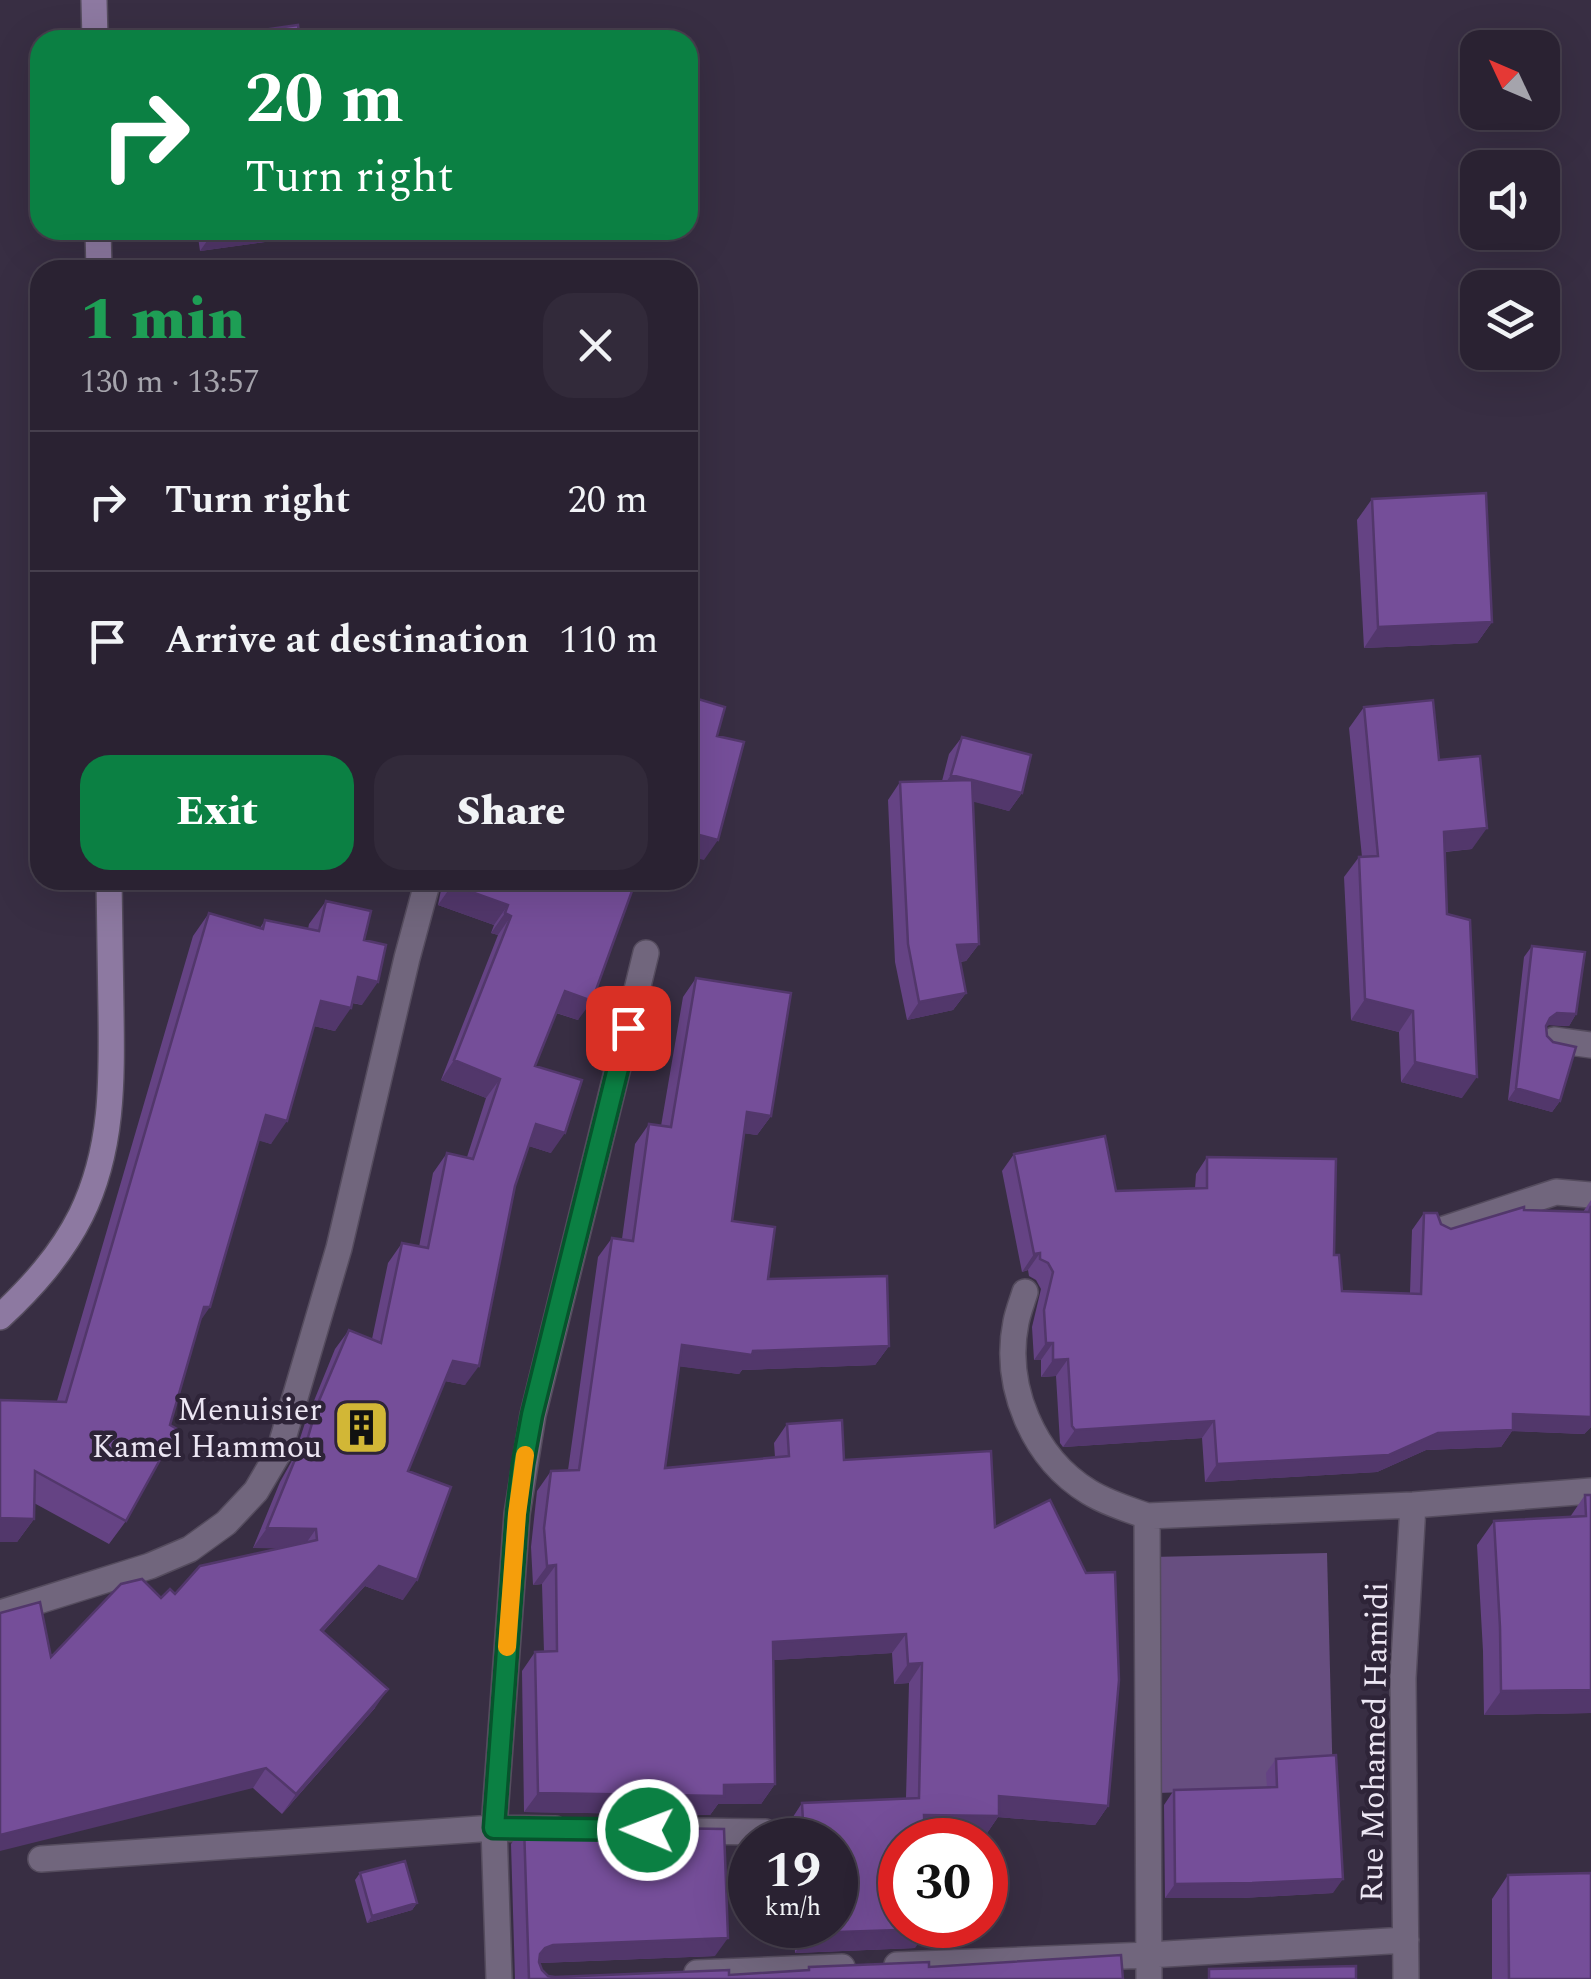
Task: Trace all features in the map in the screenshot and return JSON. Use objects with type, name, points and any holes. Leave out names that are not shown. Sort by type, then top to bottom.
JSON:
[{"type":"street","points":[[94,0],[95,30]]},
{"type":"street","points":[[0,1317],[29,1290],[58,1254],[81,1215],[98,1173],[108,1129],[112,1083],[109,890]]},
{"type":"street","points":[[0,1613],[150,1566],[190,1549],[226,1523],[256,1491],[279,1452],[339,1248],[425,890]]},
{"type":"street","points":[[499,1979],[494,1828],[523,1464],[646,953]]},
{"type":"street","points":[[1554,1040],[1591,1045]]},
{"type":"street","points":[[1441,1230],[1556,1192],[1591,1194]]},
{"type":"street","points":[[1025,1292],[1016,1323],[1013,1355],[1016,1388],[1026,1418],[1062,1471],[1087,1491],[1116,1506],[1147,1516],[1412,1506],[1591,1491]]},
{"type":"street","name":"Rue Mohamed Hamidi","points":[[1406,1979],[1403,1678],[1412,1506]]},
{"type":"street","points":[[1147,1516],[1149,1967]]},
{"type":"street","points":[[41,1859],[494,1828],[571,1829]]},
{"type":"street","points":[[668,1831],[728,1832]]},
{"type":"street","points":[[679,1974],[1149,1967],[1406,1940]]},
{"type":"shaded area","points":[[1327,1553],[1333,1787],[1158,1793],[1152,1557]]},
{"type":"building","points":[[298,25],[299,30],[262,30]]},
{"type":"building","points":[[1486,493],[1492,622],[1378,627],[1372,499]]},
{"type":"building","points":[[698,699],[725,707],[717,736],[744,742],[718,840],[698,835]]},
{"type":"building","points":[[1433,700],[1439,760],[1480,756],[1487,828],[1444,832],[1447,914],[1470,920],[1477,1077],[1415,1062],[1413,1011],[1365,999],[1359,857],[1378,856],[1364,707]]},
{"type":"building","points":[[962,737],[1031,755],[1022,793],[972,780],[979,944],[957,945],[966,993],[919,1002],[908,944],[900,782],[971,780],[951,775]]},
{"type":"building","points":[[466,890],[632,890],[592,1001],[565,991],[535,1066],[582,1080],[565,1133],[536,1124],[515,1186],[479,1366],[453,1361],[408,1471],[451,1487],[417,1580],[379,1566],[321,1630],[388,1689],[296,1794],[266,1768],[0,1835],[0,1613],[40,1602],[51,1657],[121,1584],[142,1579],[161,1598],[170,1589],[175,1594],[200,1566],[317,1540],[316,1529],[267,1528],[308,1437],[349,1330],[381,1343],[402,1243],[428,1248],[447,1153],[473,1159],[500,1079],[454,1060],[511,916],[505,913],[508,905]]},
{"type":"building","points":[[326,901],[371,911],[364,940],[386,945],[378,982],[358,977],[351,1008],[321,1001],[287,1121],[266,1115],[210,1307],[204,1307],[170,1425],[177,1429],[126,1521],[35,1471],[34,1519],[0,1518],[0,1400],[66,1402],[209,913],[263,929],[265,920],[319,931]]},
{"type":"building","points":[[1532,946],[1585,952],[1576,1014],[1557,1013],[1546,1026],[1547,1036],[1553,1042],[1576,1047],[1560,1101],[1516,1088]]},
{"type":"building","points":[[696,978],[791,993],[771,1116],[747,1112],[732,1221],[775,1227],[768,1279],[887,1276],[889,1346],[753,1351],[752,1355],[682,1345],[665,1468],[789,1456],[787,1424],[842,1420],[844,1460],[991,1451],[995,1527],[1050,1500],[1086,1573],[1115,1572],[1119,1680],[1108,1806],[999,1796],[999,1816],[878,1818],[878,1931],[858,1931],[858,1818],[803,1818],[802,1803],[919,1798],[922,1663],[908,1664],[906,1634],[773,1642],[775,1784],[724,1785],[724,1796],[538,1793],[535,1652],[557,1651],[556,1565],[547,1566],[544,1528],[551,1471],[579,1470],[612,1238],[633,1241],[649,1124],[671,1127]]},
{"type":"building","points":[[1105,1136],[1116,1191],[1207,1188],[1207,1157],[1336,1159],[1334,1255],[1339,1255],[1342,1291],[1421,1294],[1424,1213],[1437,1213],[1441,1224],[1451,1229],[1524,1207],[1589,1212],[1591,1206],[1591,1417],[1513,1414],[1513,1430],[1438,1433],[1389,1455],[1217,1464],[1214,1421],[1075,1430],[1068,1359],[1053,1360],[1053,1343],[1046,1343],[1044,1310],[1053,1272],[1040,1259],[1040,1253],[1034,1254],[1014,1154]]},
{"type":"building","points":[[1585,1495],[1591,1495],[1591,1690],[1501,1691],[1494,1521],[1586,1516]]},
{"type":"building","points":[[1336,1755],[1343,1879],[1175,1884],[1174,1790],[1277,1787],[1276,1759]]},
{"type":"building","points":[[524,1826],[724,1829],[728,1938],[553,1945],[540,1954],[539,1962],[548,1976],[729,1970],[729,1975],[809,1967],[929,1962],[929,1967],[1121,1955],[1123,1979],[529,1979]]},
{"type":"building","points":[[405,1861],[417,1903],[372,1916],[360,1873]]},
{"type":"building","points":[[1591,1873],[1591,1979],[1509,1979],[1508,1875]]},
{"type":"building","points":[[1356,1966],[1356,1979],[1209,1979],[1209,1969]]},
{"type":"slow traffic","points":[[507,1647],[525,1455]]},
{"type":"place","name":"Menuisier Kamel Hammou","points":[[361,1428]]},
{"type":"route","points":[[628,1028],[523,1464],[494,1828],[648,1830]]}]
